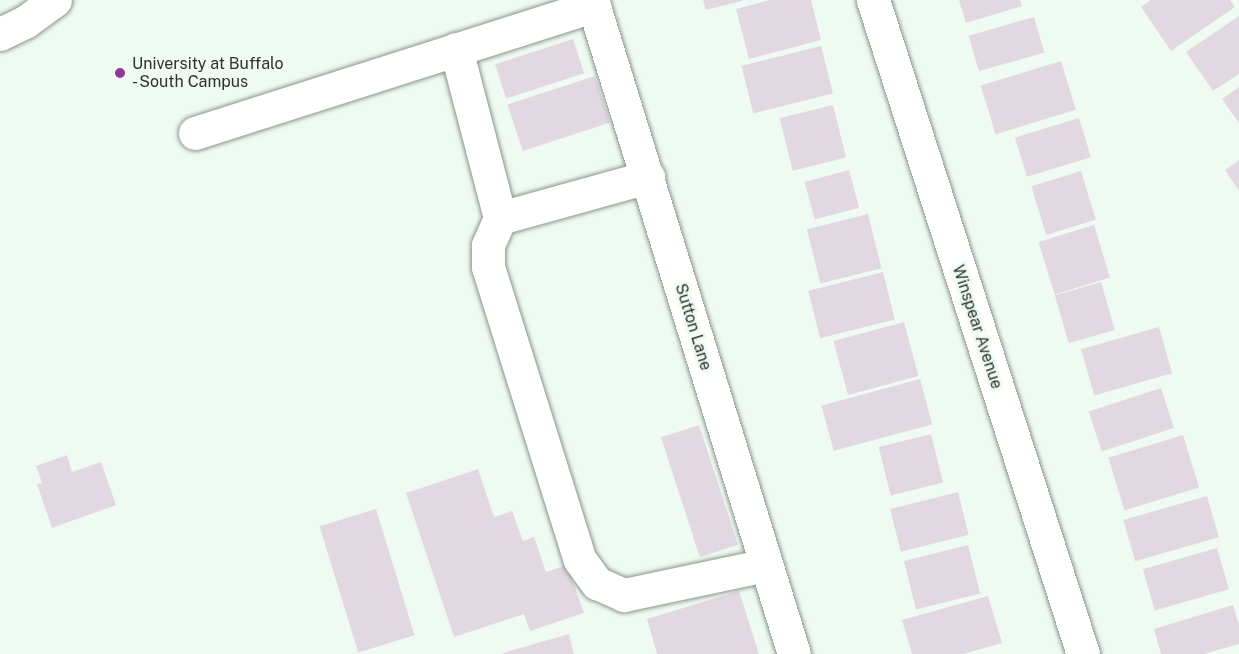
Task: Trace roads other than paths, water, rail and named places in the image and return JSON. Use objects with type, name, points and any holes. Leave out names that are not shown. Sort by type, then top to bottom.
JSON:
[{"type":"street","points":[[0,34],[25,22],[56,0]]},
{"type":"street","name":"Winspear Avenue","points":[[873,0],[1083,654]]},
{"type":"street","points":[[195,133],[593,3]]},
{"type":"street","name":"Sutton Lane","points":[[593,3],[794,654]]},
{"type":"street","points":[[456,49],[500,218],[488,245],[488,267],[580,560],[597,583],[624,595],[766,566]]},
{"type":"street","points":[[500,218],[648,177]]},
{"type":"place","name":"University at Buffalo - South Campus","points":[[120,73]]}]
